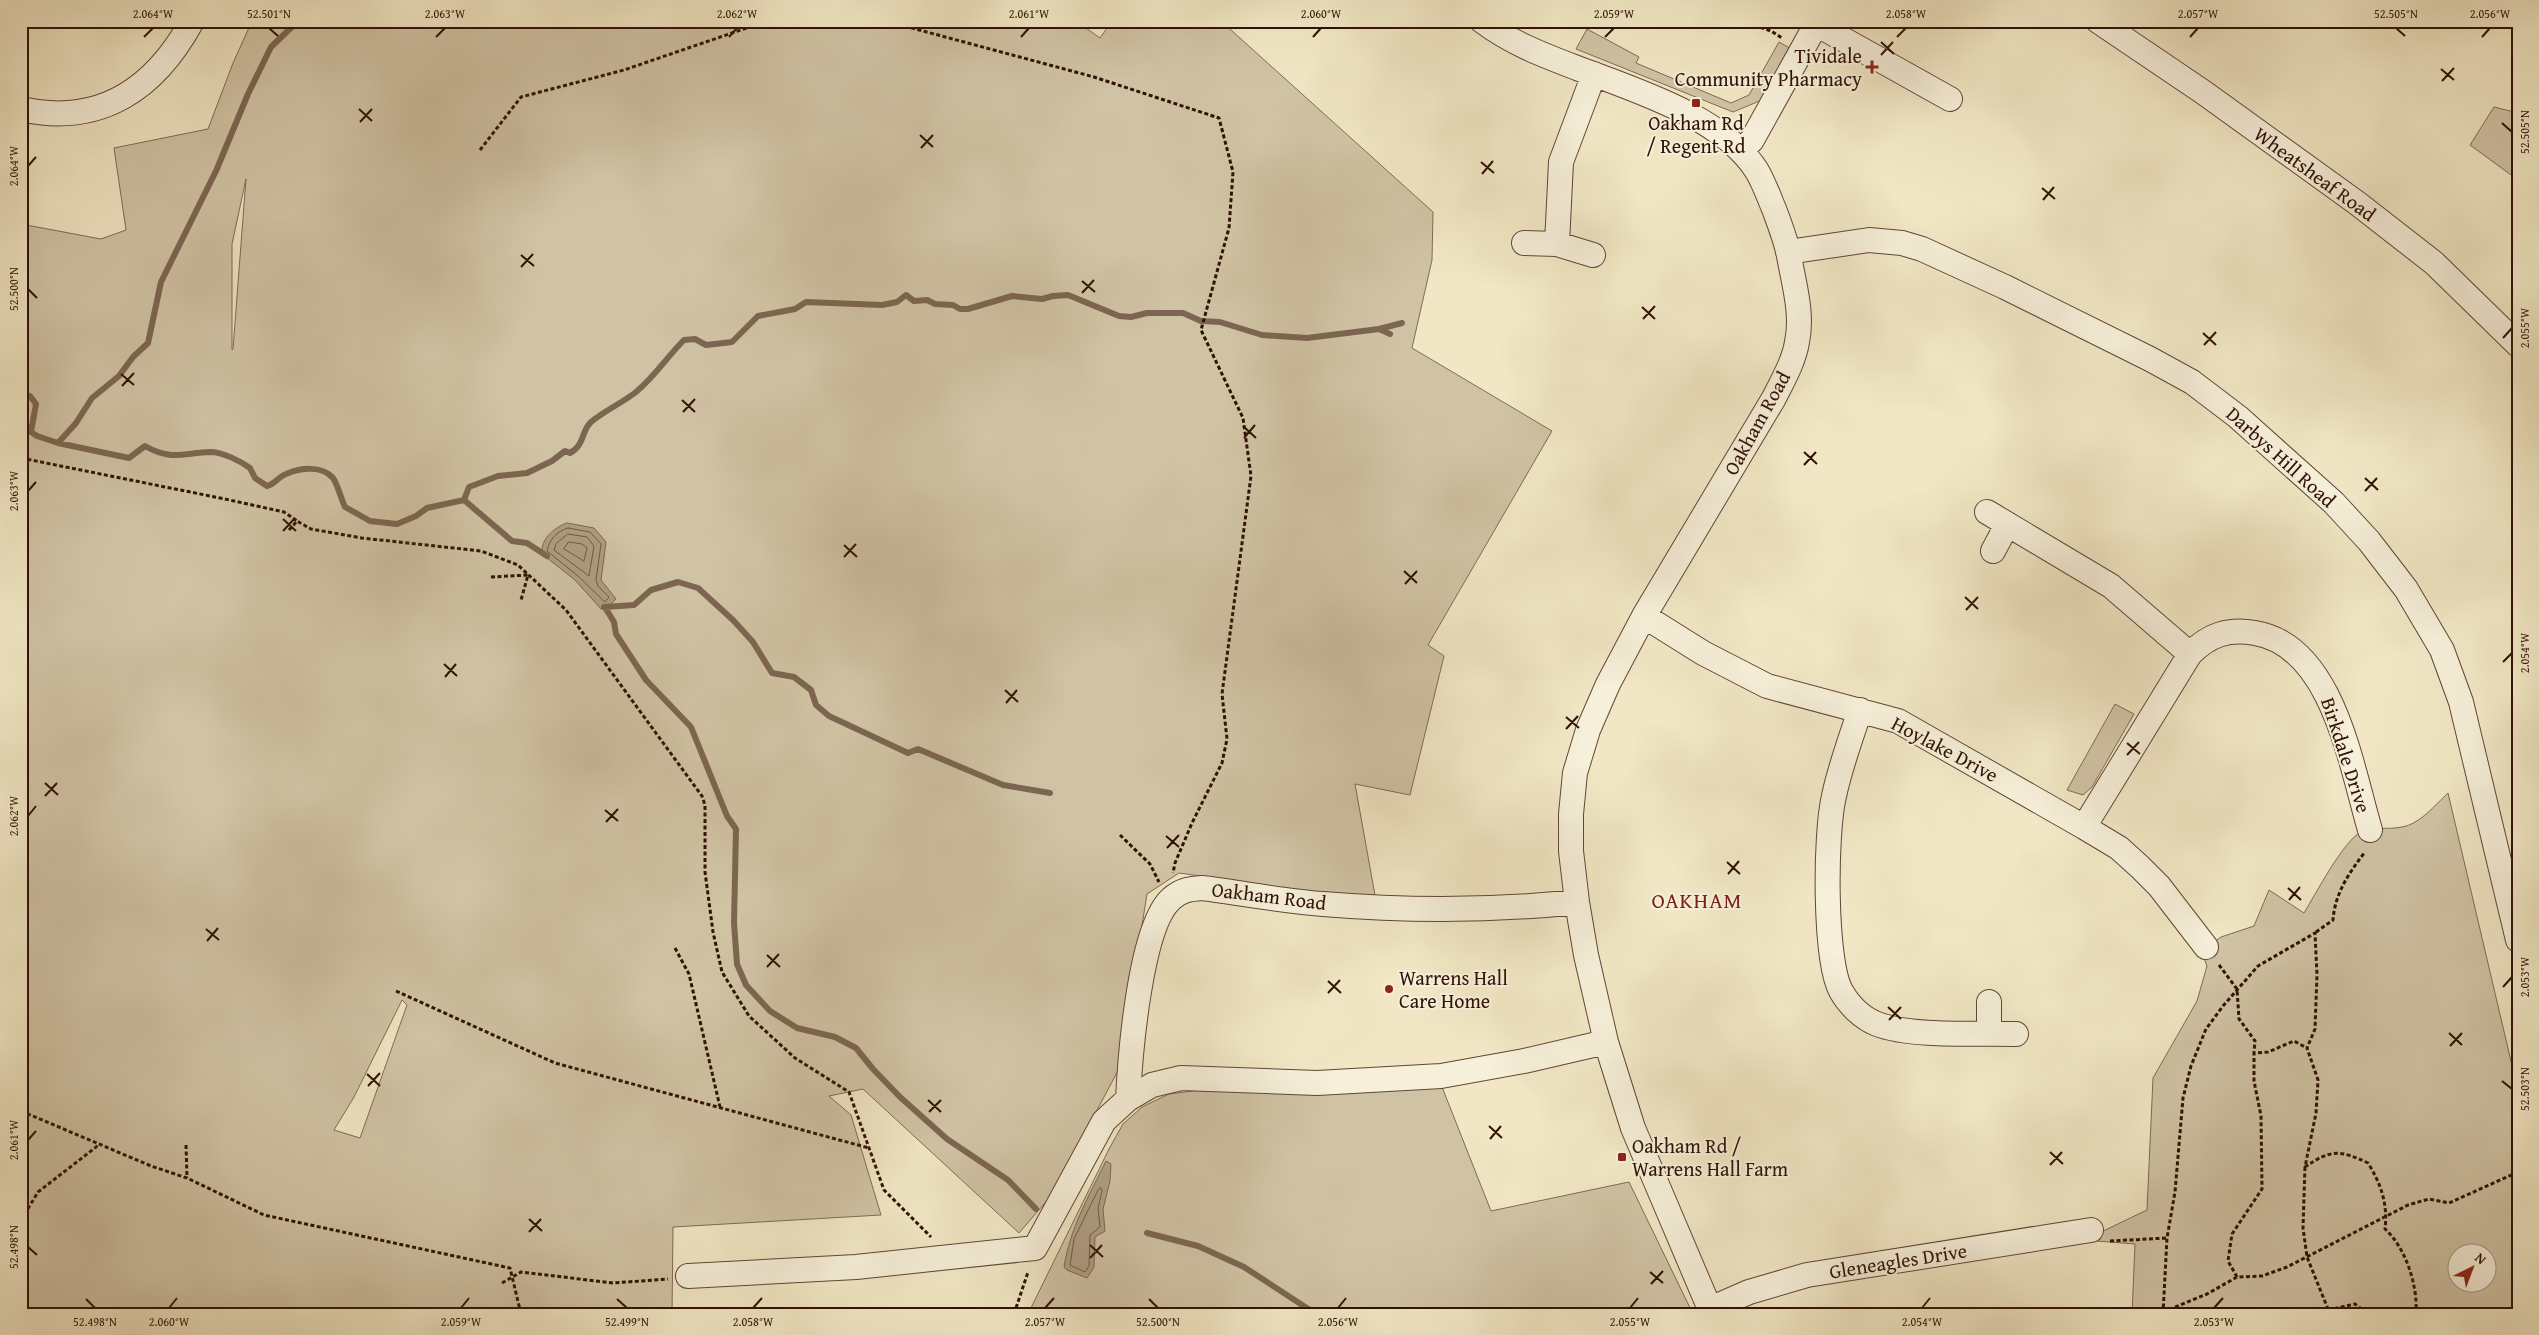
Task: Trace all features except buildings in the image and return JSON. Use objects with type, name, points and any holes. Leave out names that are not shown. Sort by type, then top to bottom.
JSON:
[{"type":"street","points":[[21,109],[64,114],[109,106],[146,80],[168,57],[192,21]]},
{"type":"street","name":"Oakham Road","points":[[1482,21],[1499,33],[1531,50],[1667,104],[1712,127],[1740,151],[1757,172],[1782,231],[1788,252],[1798,320],[1797,342],[1792,358],[1774,398],[1644,616],[1608,684],[1588,730],[1574,773],[1571,851],[1577,902],[1586,955],[1606,1042],[1633,1128],[1711,1311]]},
{"type":"street","name":"Wheatsheaf Road","points":[[2098,21],[2203,92],[2365,209],[2434,263],[2518,345]]},
{"type":"street","points":[[1740,151],[1752,140],[1817,23],[1950,99]]},
{"type":"street","points":[[1557,244],[1561,162],[1594,74]]},
{"type":"street","name":"Darbys Hill Road","points":[[1788,252],[1869,240],[1902,243],[1922,249],[1964,268],[2150,359],[2192,382],[2238,417],[2334,503],[2369,541],[2406,589],[2442,650],[2461,702],[2518,940]]},
{"type":"street","points":[[1524,243],[1557,244],[1593,255]]},
{"type":"street","points":[[1987,512],[2111,586],[2190,654]]},
{"type":"street","points":[[1993,551],[2007,525]]},
{"type":"street","name":"Hoylake Drive","points":[[1644,616],[1703,653],[1767,686],[1898,721],[2084,827],[2119,848],[2140,867],[2159,886],[2206,946]]},
{"type":"street","name":"Birkdale Drive","points":[[2084,827],[2190,654],[2212,637],[2225,632],[2240,630],[2277,638],[2292,648],[2307,663],[2327,692],[2339,724],[2370,830]]},
{"type":"street","points":[[1860,710],[1833,798],[1828,842],[1828,900],[1834,971],[1841,991],[1857,1012],[1877,1024],[1907,1031],[2016,1034]]},
{"type":"street","name":"Oakham Road","points":[[1169,900],[1183,890],[1202,888],[1321,904],[1422,910],[1527,907],[1577,902]]},
{"type":"street","points":[[1128,1099],[1136,1004],[1152,933],[1160,914],[1169,900]]},
{"type":"street","points":[[1988,1002],[1989,1033]]},
{"type":"street","points":[[688,1276],[856,1267],[1035,1248],[1104,1121],[1128,1099],[1152,1085],[1181,1078],[1317,1083],[1441,1076],[1524,1061],[1606,1042]]},
{"type":"street","name":"Gleneagles Drive","points":[[1711,1311],[1749,1292],[1807,1275],[2091,1230]]},
{"type":"path","points":[[480,150],[521,97],[624,70],[767,21]]},
{"type":"path","points":[[886,21],[1094,77],[1219,118],[1233,172],[1229,228],[1201,330],[1243,418],[1251,476],[1222,694],[1227,739],[1222,763],[1175,863],[1169,900]]},
{"type":"path","points":[[1748,22],[1771,31]]},
{"type":"path","points":[[21,458],[284,512],[311,529],[362,538],[481,551],[518,565],[566,610],[702,796],[705,805],[705,872],[713,932],[722,972],[749,1016],[795,1058],[849,1092],[884,1190],[934,1240],[942,1258]]},
{"type":"path","points":[[290,530],[297,521]]},
{"type":"path","points":[[491,576],[528,574]]},
{"type":"path","points":[[521,600],[528,574]]},
{"type":"path","points":[[2370,830],[2368,848],[2340,888],[2334,904],[2333,920],[2258,966],[2237,989],[2206,1029],[2191,1066],[2183,1098],[2176,1192],[2167,1238],[2163,1313],[2207,1294],[2237,1277],[2262,1276],[2287,1268],[2408,1205],[2429,1199],[2449,1203],[2518,1172]]},
{"type":"path","points":[[1120,835],[1150,864],[1169,900]]},
{"type":"path","points":[[2316,932],[2317,975],[2314,1029],[2307,1048],[2318,1080],[2316,1113],[2305,1167],[2303,1228],[2307,1256],[2329,1312],[2355,1304],[2368,1314]]},
{"type":"path","points":[[2206,946],[2237,989],[2239,1019],[2255,1041],[2254,1081],[2261,1116],[2262,1189],[2232,1234],[2228,1261],[2237,1277]]},
{"type":"path","points":[[675,948],[689,974],[720,1107]]},
{"type":"path","points":[[396,990],[556,1063],[870,1148]]},
{"type":"path","points":[[2254,1053],[2268,1052],[2294,1041],[2307,1048]]},
{"type":"path","points":[[21,1111],[187,1178],[264,1214],[510,1268],[521,1314]]},
{"type":"path","points":[[21,1220],[38,1192],[100,1144]]},
{"type":"path","points":[[186,1145],[187,1178]]},
{"type":"path","points":[[2305,1167],[2323,1154],[2338,1152],[2368,1163],[2383,1192],[2386,1215],[2385,1229],[2394,1237],[2403,1254],[2417,1298],[2416,1314]]},
{"type":"path","points":[[2091,1230],[2097,1242],[2167,1238]]},
{"type":"path","points":[[1014,1314],[1035,1248]]},
{"type":"path","points":[[502,1283],[522,1272],[612,1283],[651,1282],[688,1276]]},
{"type":"shaded area","points":[[252,21],[1076,21],[1100,38],[1112,21],[1221,21],[1433,212],[1432,260],[1412,348],[1552,431],[1428,645],[1444,656],[1410,795],[1355,784],[1376,901],[1179,873],[1147,894],[1119,1069],[1051,1196],[1019,1233],[863,1089],[829,1096],[851,1115],[881,1215],[673,1227],[672,1314],[21,1314],[21,224],[101,239],[126,230],[114,148],[208,129],[233,63]],"holes":[[[246,179],[233,349],[232,350],[232,244]],[[402,1000],[407,1005],[360,1138],[334,1130],[354,1097]]]},
{"type":"shaded area","points":[[1587,29],[1639,57],[1636,63],[1731,103],[1749,95],[1779,42],[1795,51],[1762,100],[1733,112],[1576,49]]},
{"type":"shaded area","points":[[2494,107],[2518,113],[2518,180],[2470,145]]},
{"type":"shaded area","points":[[2115,704],[2134,714],[2092,787],[2083,795],[2067,790]]},
{"type":"shaded area","points":[[2448,793],[2518,1091],[2518,1314],[2132,1314],[2135,1244],[2097,1241],[2097,1234],[2147,1210],[2153,1078],[2197,1001],[2207,966],[2201,951],[2221,937],[2254,926],[2269,890],[2304,913],[2338,856],[2354,837],[2366,830],[2397,828],[2409,825],[2421,818]]},
{"type":"shaded area","points":[[1442,1087],[1491,1211],[1629,1182],[1693,1314],[1028,1314],[1109,1149],[1123,1124],[1142,1107],[1169,1094],[1217,1088]]},
{"type":"water","points":[[567,523],[594,528],[606,542],[601,580],[616,599],[606,609],[601,609],[575,580],[542,554],[543,543],[549,534]]},
{"type":"water","points":[[1106,1161],[1111,1164],[1110,1181],[1103,1209],[1105,1231],[1095,1237],[1094,1267],[1087,1278],[1064,1267],[1075,1226]]},
{"type":"waterway","points":[[21,393],[30,396],[36,404],[31,432],[58,443],[76,423],[92,398],[119,376],[133,357],[148,343],[161,282],[216,171],[248,94],[271,47],[298,21]]},
{"type":"waterway","points":[[58,443],[129,458],[145,446],[154,451],[170,455],[215,452],[231,457],[246,465],[250,468],[255,478],[267,486],[283,475],[304,469],[317,469],[333,478],[345,507],[370,521],[397,524],[416,516],[427,508],[464,500],[469,487],[498,476],[527,473],[552,461],[565,451],[570,453],[575,450],[591,422],[636,392],[684,340],[695,339],[706,345],[732,342],[758,316],[795,309],[806,302],[882,305],[897,302],[906,295],[914,301],[927,300],[935,304],[953,305],[960,309],[968,309],[1012,296],[1042,299],[1068,295],[1119,316],[1131,317],[1147,313],[1183,313],[1201,321],[1220,322],[1262,335],[1307,338],[1379,329],[1390,334]]},
{"type":"waterway","points":[[1379,329],[1402,323]]},
{"type":"waterway","points":[[464,500],[512,541],[527,543],[547,556]]},
{"type":"waterway","points":[[604,607],[634,605],[651,590],[678,582],[698,588],[733,620],[753,642],[772,673],[794,677],[811,690],[816,705],[829,716],[908,753],[918,749],[1003,785],[1050,793]]},
{"type":"waterway","points":[[606,609],[614,622],[616,634],[646,680],[691,727],[727,816],[736,829],[734,923],[737,964],[746,985],[770,1011],[797,1028],[835,1037],[856,1048],[900,1097],[947,1139],[1008,1180],[1036,1209]]},
{"type":"waterway","points":[[1147,1233],[1198,1246],[1244,1267],[1316,1314]]},
{"type":"place","name":"Tividale Community Pharmacy","points":[[1872,67]]},
{"type":"place","name":"Oakham Rd / Regent Rd","points":[[1696,103]]},
{"type":"place","name":"Warrens Hall Care Home","points":[[1389,989]]},
{"type":"place","name":"Oakham Rd / Warrens Hall Farm","points":[[1622,1157]]},
{"type":"district","name":"OAKHAM","points":[[1697,900]]}]
